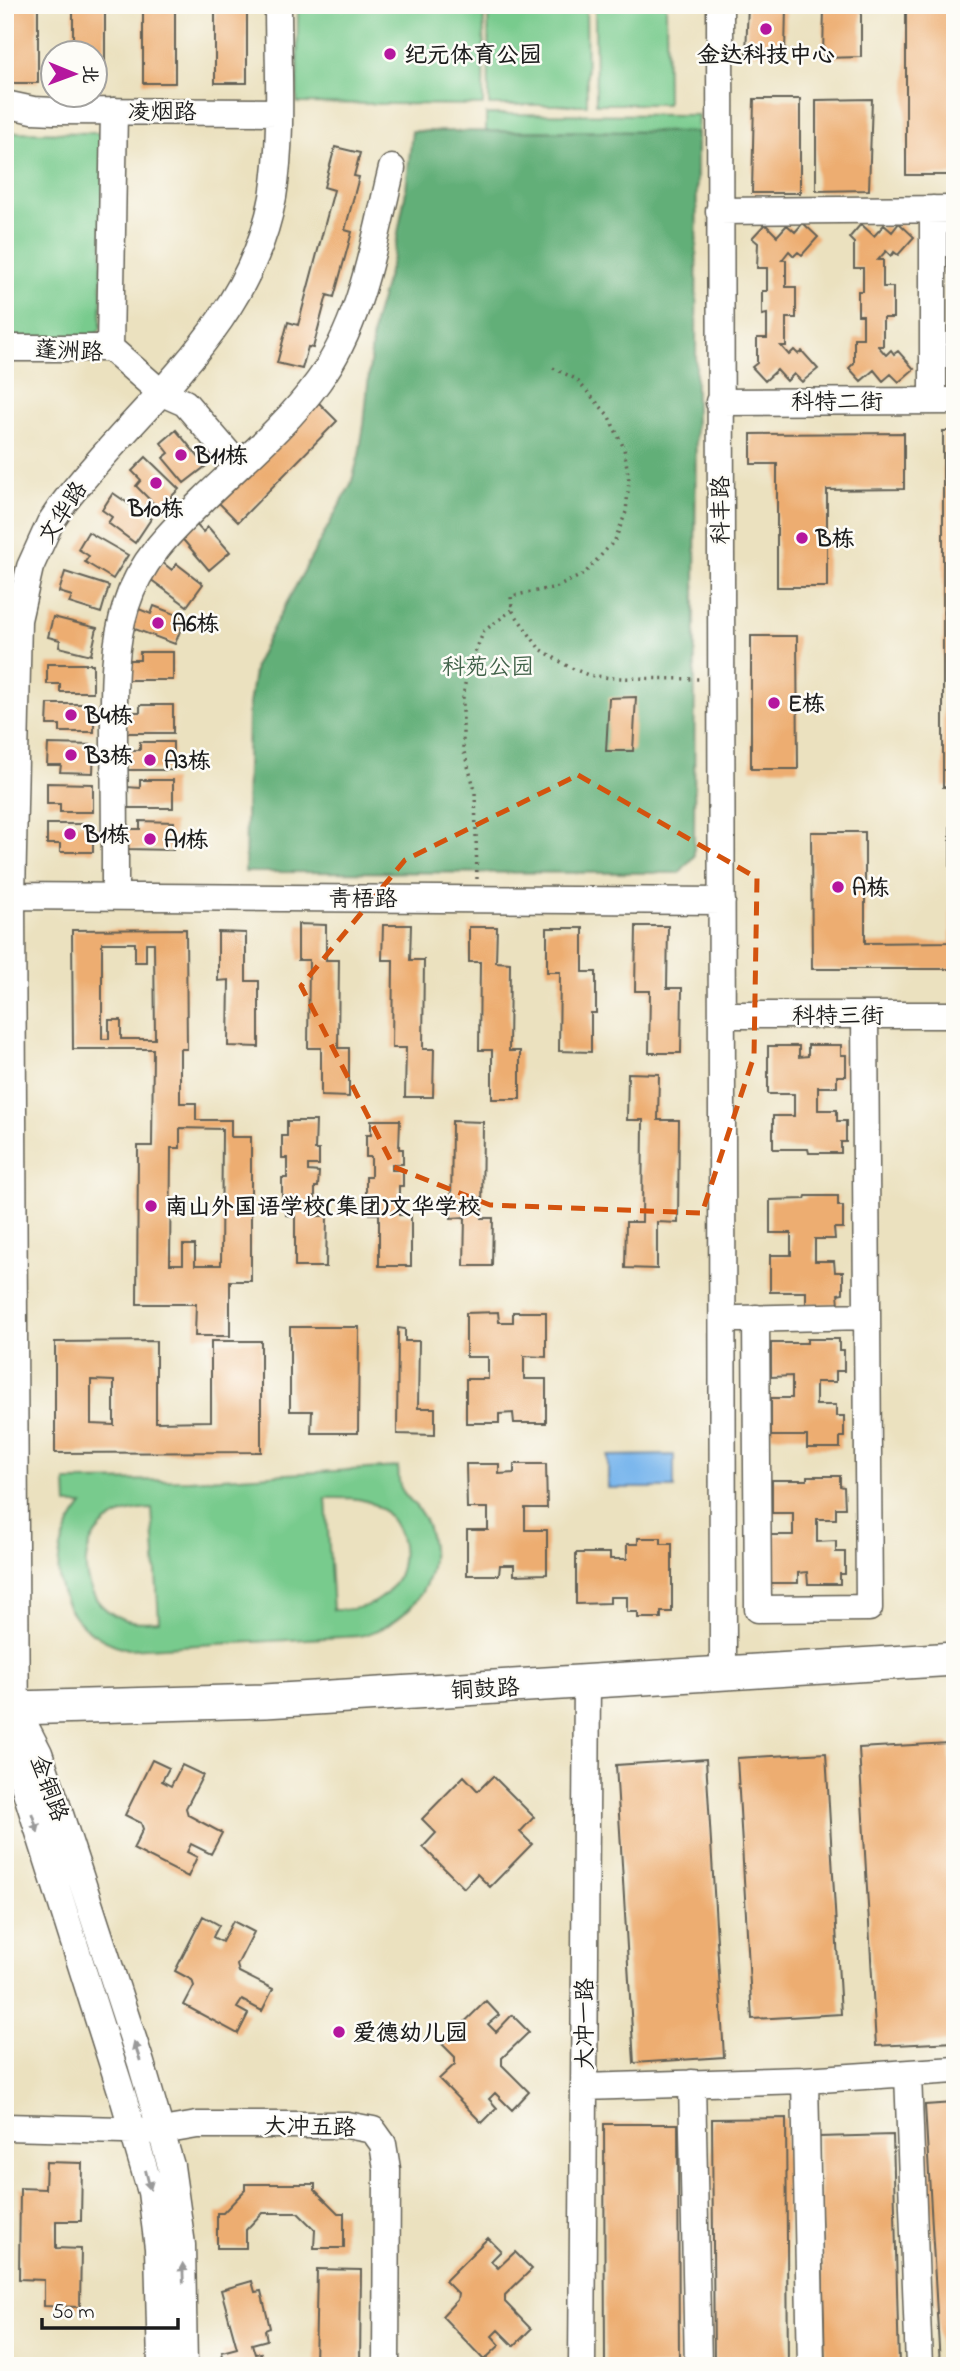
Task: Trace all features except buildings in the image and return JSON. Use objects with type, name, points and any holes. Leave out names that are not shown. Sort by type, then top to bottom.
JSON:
[{"type":"main road","name":"铜鼓路","points":[[9,1708],[265,1701],[955,1659]]},
{"type":"street","name":"文华路","points":[[9,1708],[10,723],[19,620],[27,579],[50,523],[77,485],[215,329],[247,277],[259,248],[273,196],[278,112],[278,5]]},
{"type":"street","name":"科丰路","points":[[720,5],[723,1673]]},
{"type":"street","name":"凌烟路","points":[[5,104],[33,110],[278,112]]},
{"type":"street","points":[[110,348],[114,111]]},
{"type":"street","points":[[115,897],[114,682],[116,642],[126,604],[143,568],[166,536],[293,412],[318,382],[339,349],[355,312],[392,168]]},
{"type":"street","points":[[719,211],[944,209],[944,401]]},
{"type":"street","name":"蓬洲路","points":[[5,348],[110,348],[160,392],[185,403],[239,466]]},
{"type":"street","name":"科特二街","points":[[719,402],[944,401]]},
{"type":"street","name":"青梧路","points":[[9,896],[722,901]]},
{"type":"street","name":"科特三街","points":[[722,1015],[955,1015]]},
{"type":"street","points":[[756,1318],[758,1609],[869,1608],[865,1015]]},
{"type":"street","points":[[722,1319],[867,1316]]},
{"type":"street","name":"大冲一路","points":[[582,2366],[587,1681]]},
{"type":"street","name":"金铜路","points":[[9,1708],[16,1760],[151,2192],[156,2220],[160,2286],[161,2366]]},
{"type":"street","name":"金铜路","points":[[9,1708],[43,1765],[162,2131],[171,2166],[182,2245],[184,2366]]},
{"type":"street","points":[[584,2087],[805,2080],[955,2070]]},
{"type":"street","points":[[908,2074],[919,2366]]},
{"type":"street","points":[[805,2080],[811,2366]]},
{"type":"street","points":[[692,2083],[698,2366]]},
{"type":"street","name":"大冲五路","points":[[5,2127],[162,2131],[197,2125],[366,2127],[378,2136],[383,2144],[387,2169],[386,2366]]},
{"type":"path","points":[[554,369],[576,379],[608,415],[624,448],[629,481],[626,512],[615,540],[584,574],[557,587],[511,596],[512,610],[539,648],[587,675],[611,678],[703,679]]},
{"type":"path","points":[[477,880],[475,790],[463,749],[463,697],[467,671],[484,631],[512,610]]},
{"type":"highlighted area","points":[[578,775],[757,878],[754,1056],[702,1213],[490,1205],[394,1167],[301,986],[405,860]]},
{"type":"green space","name":"纪元体育公园","points":[[298,5],[484,5],[483,105],[297,103]]},
{"type":"green space","points":[[488,5],[586,5],[587,105],[489,105]]},
{"type":"green space","points":[[595,5],[666,5],[667,104],[596,104]]},
{"type":"green space","points":[[486,114],[698,115],[697,132],[486,131]]},
{"type":"green space","name":"科苑公园","points":[[412,131],[697,132],[694,856],[679,873],[245,872],[248,711],[255,665],[351,484],[364,425],[374,322],[394,254],[406,190]]},
{"type":"green space","points":[[5,132],[99,133],[104,139],[101,328],[94,338],[5,338]]},
{"type":"green space","points":[[398,1467],[401,1488],[424,1518],[431,1538],[429,1576],[422,1592],[411,1607],[396,1620],[360,1636],[128,1649],[104,1640],[84,1627],[70,1610],[62,1591],[58,1570],[61,1549],[69,1527],[83,1505],[67,1505],[66,1481],[189,1480]],"holes":[[[326,1498],[369,1502],[383,1510],[400,1535],[401,1565],[396,1579],[388,1592],[375,1602],[354,1609],[333,1610]],[[152,1509],[159,1621],[130,1621],[107,1610],[96,1599],[89,1585],[87,1555],[92,1540],[101,1528],[114,1518],[128,1512]]]},
{"type":"water","points":[[674,1455],[674,1488],[608,1488],[608,1456]]},
{"type":"place","name":"金达科技中心","points":[[766,29]]},
{"type":"place","name":"纪元体育公园","points":[[390,54]]},
{"type":"place","name":"B11栋","points":[[181,455]]},
{"type":"place","name":"B10栋","points":[[156,483]]},
{"type":"place","name":"B栋","points":[[802,538]]},
{"type":"place","name":"A6栋","points":[[158,623]]},
{"type":"place","name":"E栋","points":[[774,703]]},
{"type":"place","name":"B4栋","points":[[71,715]]},
{"type":"place","name":"B3栋","points":[[71,755]]},
{"type":"place","name":"A3栋","points":[[150,760]]},
{"type":"place","name":"B1栋","points":[[70,834]]},
{"type":"place","name":"A1栋","points":[[150,839]]},
{"type":"place","name":"A栋","points":[[838,887]]},
{"type":"place","name":"南山外国语学校(集团)文华学校","points":[[151,1206]]},
{"type":"place","name":"爱德幼儿园","points":[[339,2032]]}]
